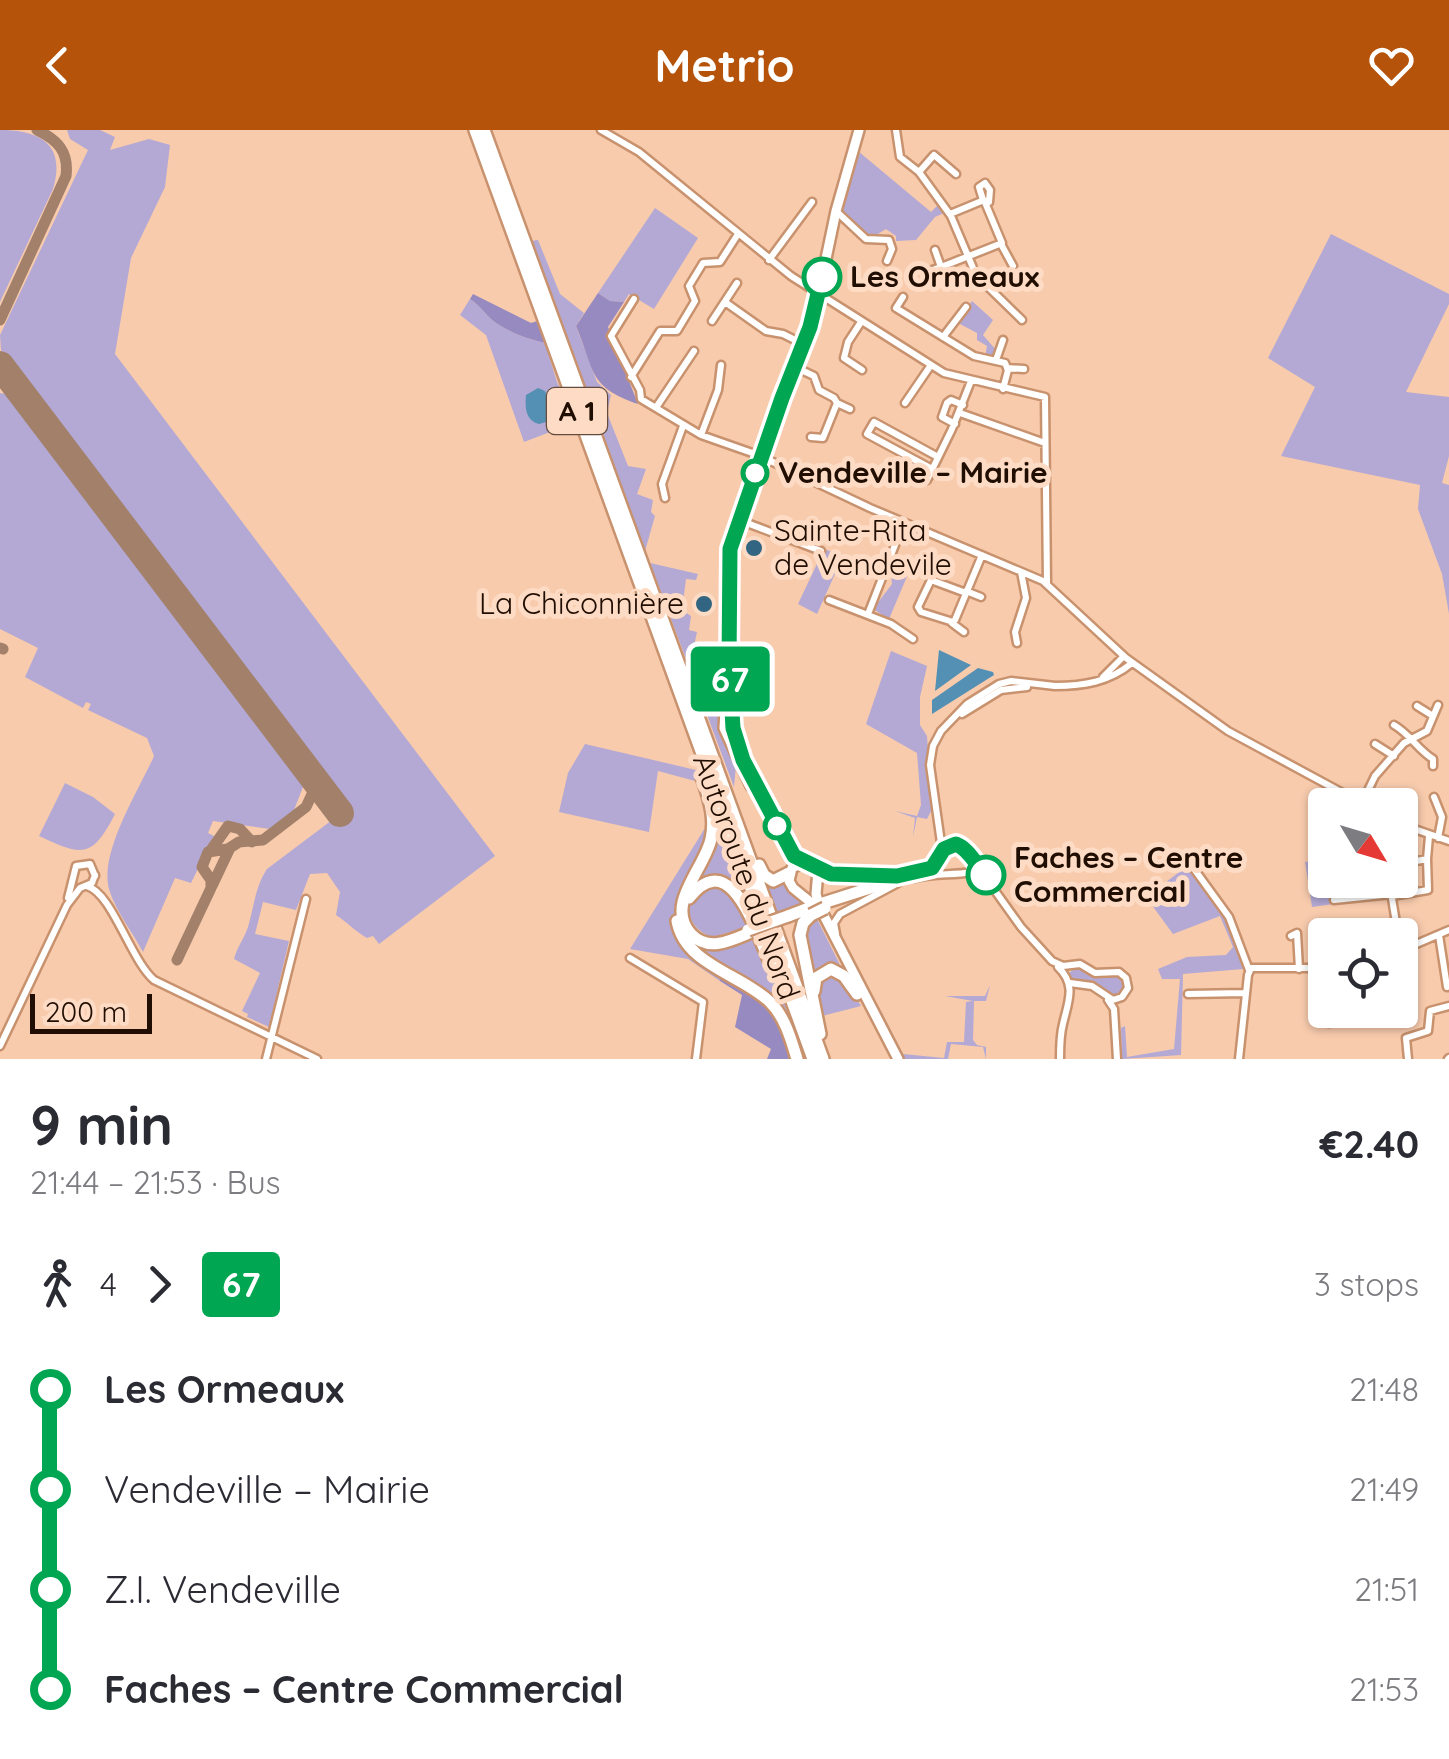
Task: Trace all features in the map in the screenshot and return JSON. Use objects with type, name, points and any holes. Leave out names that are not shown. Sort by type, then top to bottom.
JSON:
[{"type":"highway","name":"Autoroute du Nord","points":[[475,130],[813,1059]]},
{"type":"highway","name":"Autoroute du Nord","points":[[484,130],[825,1059]]},
{"type":"highway","points":[[691,725],[713,821],[710,844],[678,907],[682,938],[698,955],[774,1006],[786,1025],[797,1059]]},
{"type":"highway","points":[[710,747],[764,875],[776,881],[790,872]]},
{"type":"highway","points":[[694,876],[684,897],[685,926],[693,936],[716,944],[914,874]]},
{"type":"highway","points":[[749,932],[722,940],[704,938],[687,919],[688,900],[707,883],[722,883],[735,890],[783,991],[788,994]]},
{"type":"highway","points":[[826,905],[896,883]]},
{"type":"highway","points":[[810,911],[800,934],[825,1059]]},
{"type":"highway","points":[[814,1010],[815,981],[826,970],[839,972],[857,994]]},
{"type":"main road","points":[[859,130],[836,211],[819,295],[738,520],[728,566],[729,666],[732,720],[739,751],[790,852],[817,869],[817,901],[894,1058]]},
{"type":"main road","points":[[729,666],[724,728],[742,772],[788,857],[792,887],[814,904],[857,994],[894,1058]]},
{"type":"main road","points":[[790,872],[805,862]]},
{"type":"main road","points":[[803,893],[811,892],[818,884]]},
{"type":"street","points":[[602,130],[639,152],[769,260],[932,365],[970,382],[1045,397],[1047,584]]},
{"type":"street","points":[[896,130],[899,156],[919,172],[950,214],[978,277],[1022,320]]},
{"type":"street","points":[[919,172],[934,155],[956,174]]},
{"type":"street","points":[[769,260],[812,202]]},
{"type":"street","points":[[950,214],[985,202],[1013,266]]},
{"type":"street","points":[[836,211],[866,239],[890,240],[892,249],[887,261]]},
{"type":"street","points":[[631,377],[660,331],[676,331],[687,315],[696,300],[690,284],[703,262],[720,262],[738,234]]},
{"type":"street","points":[[927,272],[1001,244]]},
{"type":"street","points":[[935,250],[942,267]]},
{"type":"street","points":[[712,321],[737,283]]},
{"type":"street","points":[[902,298],[896,308],[976,358],[1024,369]]},
{"type":"street","points":[[634,299],[610,336],[640,390],[641,399],[701,435],[760,457],[1047,584],[1131,664],[1239,738],[1331,788]]},
{"type":"street","points":[[725,302],[766,332],[803,344]]},
{"type":"street","points":[[943,337],[966,307]]},
{"type":"street","points":[[861,322],[848,342],[844,358],[862,370]]},
{"type":"street","points":[[996,360],[1003,340]]},
{"type":"street","points":[[657,406],[694,351]]},
{"type":"street","points":[[701,435],[718,390],[721,365]]},
{"type":"street","points":[[905,403],[932,365]]},
{"type":"street","points":[[794,366],[814,376],[821,391],[850,408]]},
{"type":"street","points":[[1003,388],[1007,368]]},
{"type":"street","points":[[926,480],[962,409],[970,382]]},
{"type":"street","points":[[954,424],[942,416],[952,400],[962,409],[1046,444]]},
{"type":"street","points":[[811,437],[823,438],[837,403]]},
{"type":"street","points":[[932,469],[867,434],[874,422],[938,457]]},
{"type":"street","points":[[664,498],[662,484],[683,426]]},
{"type":"street","points":[[738,520],[821,552]]},
{"type":"street","points":[[868,614],[904,522]]},
{"type":"street","points":[[952,623],[982,555]]},
{"type":"street","points":[[1016,644],[1015,632],[1026,598],[1021,572]]},
{"type":"street","points":[[964,632],[918,609],[926,584],[932,580],[980,597]]},
{"type":"street","points":[[829,600],[868,614],[913,639]]},
{"type":"street","points":[[1098,681],[1122,657]]},
{"type":"street","points":[[946,874],[940,855],[930,757],[947,724],[967,704],[1002,683],[1080,686],[1131,664]]},
{"type":"street","points":[[1370,788],[1375,776],[1411,739],[1425,733],[1438,705]]},
{"type":"street","points":[[1417,706],[1433,716]]},
{"type":"street","points":[[1394,725],[1433,759],[1433,766]]},
{"type":"street","points":[[1375,744],[1394,756]]},
{"type":"street","points":[[1434,797],[1442,817],[1438,838]]},
{"type":"street","points":[[936,815],[944,834],[966,849],[1046,955],[1060,965],[1080,964],[1095,973],[1121,973],[1128,986],[1118,1008],[1118,1059]]},
{"type":"street","points":[[1418,831],[1449,841]]},
{"type":"street","points":[[1418,891],[1428,890],[1429,835]]},
{"type":"street","points":[[817,869],[831,874],[914,874],[932,868],[949,846],[958,845]]},
{"type":"street","points":[[963,874],[970,866],[970,858]]},
{"type":"street","points":[[1418,861],[1427,859]]},
{"type":"street","points":[[63,913],[75,867],[83,863],[91,865],[108,907]]},
{"type":"street","points":[[1192,866],[1229,917],[1250,970],[1239,1059]]},
{"type":"street","points":[[846,963],[834,929],[836,918],[896,883],[938,872],[954,876],[974,872],[1018,927],[1068,979],[1079,986],[1094,987],[1107,999],[1114,1010],[1118,1059]]},
{"type":"street","points":[[0,1046],[63,913],[76,892],[95,875]]},
{"type":"street","points":[[72,877],[76,884],[99,892],[134,957],[154,980],[317,1059]]},
{"type":"street","points":[[266,1059],[306,898]]},
{"type":"street","points":[[1334,900],[1348,898]]},
{"type":"street","points":[[1418,943],[1449,930]]},
{"type":"street","points":[[1291,936],[1297,933],[1299,969]]},
{"type":"street","points":[[1439,935],[1447,987]]},
{"type":"street","points":[[630,958],[703,1002],[696,1059]]},
{"type":"street","points":[[1062,1059],[1062,1028],[1071,996],[1068,979],[1072,965]]},
{"type":"street","points":[[1250,970],[1308,969]]},
{"type":"street","points":[[1062,1059],[1066,1025],[1079,986]]},
{"type":"street","points":[[1188,994],[1245,993]]},
{"type":"street","points":[[1107,999],[1122,997]]},
{"type":"street","points":[[1408,1059],[1406,1038],[1426,1032],[1430,1011],[1449,1006]]},
{"type":"shaded area","points":[[0,130],[27,133],[47,143],[56,161],[56,174],[53,189],[0,302]]},
{"type":"shaded area","points":[[67,130],[100,130],[115,137],[110,150],[149,139],[170,145],[165,187],[131,258],[115,354],[495,856],[379,944],[373,936],[367,938],[336,915],[340,892],[327,873],[310,874],[296,910],[263,902],[255,934],[289,941],[269,1027],[242,1011],[260,973],[234,959],[260,883],[267,869],[348,808],[1,350],[0,335],[88,150],[70,139]]},
{"type":"shaded area","points":[[858,151],[931,212],[939,204],[944,213],[935,217],[916,240],[896,241],[896,236],[886,229],[868,236],[841,209]]},
{"type":"shaded area","points":[[655,208],[698,238],[654,309],[629,294],[624,302],[610,301],[598,293]]},
{"type":"shaded area","points":[[1331,234],[1449,294],[1449,304],[1406,392],[1449,397],[1449,456],[1442,483],[1449,485],[1449,614],[1442,574],[1418,509],[1420,485],[1281,456],[1315,387],[1268,358]]},
{"type":"shaded area","points":[[538,240],[560,294],[584,313],[576,326],[597,382],[611,395],[607,413],[628,466],[646,469],[637,494],[653,500],[651,512],[655,516],[645,551],[531,241]]},
{"type":"shaded area","points":[[598,293],[610,301],[624,302],[608,327],[638,404],[601,384],[576,326]]},
{"type":"shaded area","points":[[473,294],[531,323],[537,321],[545,343],[496,323],[470,299]]},
{"type":"shaded area","points":[[470,299],[502,327],[545,343],[572,413],[571,424],[524,442],[486,335],[460,315]]},
{"type":"shaded area","points":[[972,301],[993,320],[983,335],[996,350],[995,357],[985,357],[987,346],[977,340],[977,333],[960,324]]},
{"type":"shaded area","points":[[0,393],[13,395],[305,782],[294,810],[270,829],[213,821],[208,833],[214,836],[191,883],[175,878],[143,952],[115,905],[107,874],[115,840],[154,756],[147,738],[88,710],[91,704],[86,702],[83,708],[25,677],[38,648],[0,629]]},
{"type":"shaded area","points":[[824,549],[843,556],[817,614],[798,604]]},
{"type":"shaded area","points":[[896,561],[911,567],[889,619],[873,609],[892,584]]},
{"type":"shaded area","points":[[650,563],[698,574],[696,580],[686,579],[682,610],[691,616],[689,630],[697,632],[692,655],[704,676],[725,681],[720,727],[736,765],[734,787]]},
{"type":"shaded area","points":[[891,651],[927,666],[920,697],[920,725],[927,736],[932,809],[927,819],[917,817],[913,837],[915,818],[895,811],[917,816],[921,805],[917,753],[866,724]]},
{"type":"shaded area","points":[[585,744],[696,770],[709,810],[709,824],[673,921],[720,974],[720,981],[688,959],[630,949],[705,828],[706,809],[699,782],[658,771],[649,832],[559,812],[568,773]]},
{"type":"shaded area","points":[[65,783],[115,814],[99,839],[84,849],[76,850],[39,836]]},
{"type":"shaded area","points":[[715,809],[756,923],[735,887],[693,883]]},
{"type":"shaded area","points":[[1178,850],[1227,920],[1243,969],[1183,974],[1181,1055],[1122,1059],[1121,1028],[1125,1026],[1127,1057],[1174,1049],[1180,979],[1162,979],[1158,969],[1187,957],[1226,955],[1233,947],[1220,916],[1173,934],[1146,897],[1182,870],[1174,852]]},
{"type":"shaded area","points":[[785,881],[810,905],[777,917],[765,884]]},
{"type":"shaded area","points":[[715,886],[730,890],[750,926],[713,937],[694,925],[689,905],[701,891]]},
{"type":"shaded area","points":[[1311,898],[1332,898],[1333,904],[1312,907]]},
{"type":"shaded area","points":[[816,917],[842,969],[813,978],[803,931]]},
{"type":"shaded area","points":[[683,930],[698,943],[753,935],[776,981],[806,1059],[801,1059],[786,1019],[700,953]]},
{"type":"shaded area","points":[[1077,967],[1094,976],[1120,975],[1124,992],[1114,997],[1093,983],[1075,983],[1069,973]]},
{"type":"shaded area","points":[[832,973],[845,981],[861,1006],[822,1016],[818,989],[821,979]]},
{"type":"shaded area","points":[[720,974],[770,1009],[792,1059],[767,1059],[771,1049],[735,1027],[742,995],[720,981]]},
{"type":"shaded area","points":[[990,985],[986,1001],[974,1001],[973,1040],[986,1047],[986,1059],[983,1047],[951,1044],[948,1059],[902,1059],[878,1013],[881,1011],[903,1054],[944,1058],[947,1042],[964,1042],[966,1002],[973,1001],[945,996],[985,996]]},
{"type":"water","points":[[538,388],[545,391],[555,413],[553,420],[539,424],[528,416],[526,404],[526,395]]},
{"type":"water","points":[[939,650],[971,665],[935,691]]},
{"type":"water","points":[[978,668],[994,675],[932,714],[932,700]]},
{"type":"taxiway","points":[[0,320],[66,176],[61,148],[37,130]]},
{"type":"taxiway","points":[[0,367],[6,372]]},
{"type":"taxiway","points":[[177,960],[211,888],[211,880],[202,867],[208,852],[228,849],[239,842],[263,840],[306,807],[313,792],[312,777]]},
{"type":"taxiway","points":[[211,850],[228,826],[240,829],[252,842]]},
{"type":"taxiway","points":[[212,886],[230,848]]},
{"type":"runway","points":[[0,365],[340,813]]},
{"type":"bus line","name":"67","points":[[822,277],[814,316],[730,549],[729,662],[736,740],[783,840],[796,858],[828,873],[897,876],[932,868],[944,849],[956,844],[966,849],[986,875]]},
{"type":"place","name":"Les Ormeaux","points":[[822,277]]},
{"type":"place","name":"Vendeville – Mairie","points":[[755,473]]},
{"type":"place","name":"Sainte-Rita de Vendevile","points":[[754,548]]},
{"type":"place","name":"La Chiconnière","points":[[704,604]]},
{"type":"place","name":"Faches – Centre Commercial","points":[[986,875]]}]
